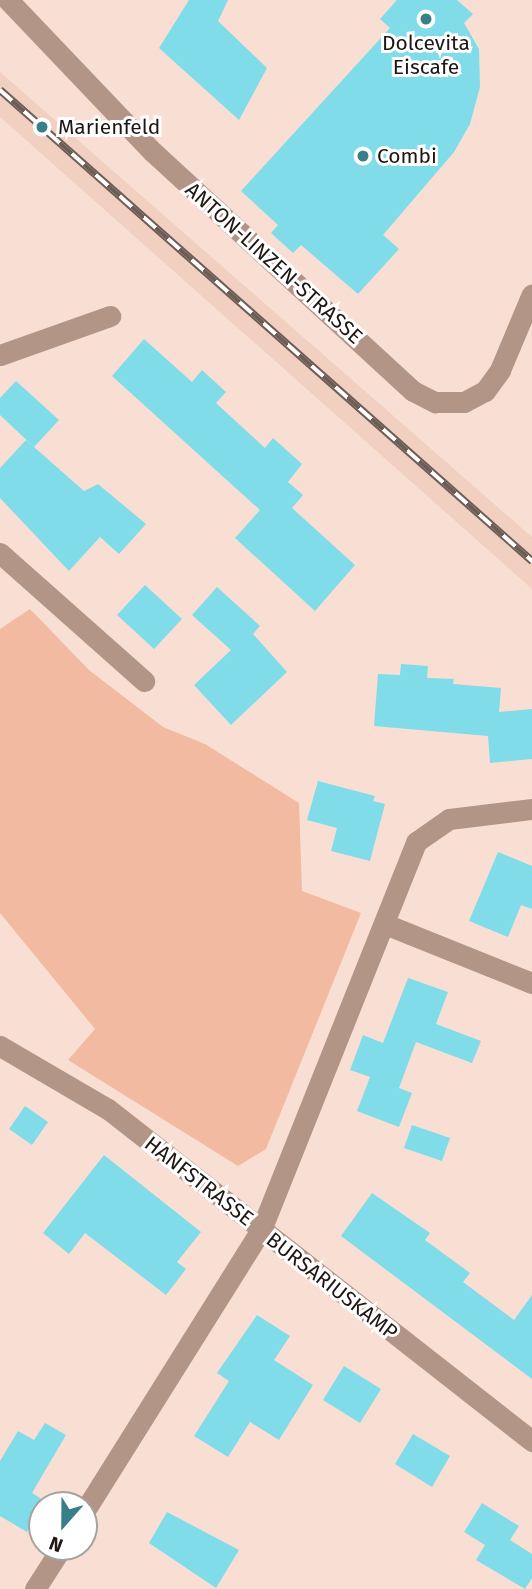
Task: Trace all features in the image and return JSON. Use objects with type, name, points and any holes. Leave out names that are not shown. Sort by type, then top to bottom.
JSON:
[{"type":"street","name":"ANTON-LINZEN-STRASSE","points":[[8,0],[153,152],[413,391],[435,402],[464,402],[485,391],[500,370],[532,294]]},
{"type":"street","points":[[0,355],[110,316]]},
{"type":"street","points":[[0,553],[144,681]]},
{"type":"street","name":"HANFSTRASSE","points":[[0,1046],[108,1109],[261,1230],[416,842],[449,819],[532,809]]},
{"type":"street","points":[[385,924],[532,983]]},
{"type":"street","name":"BURSARIUSKAMP","points":[[97,1491],[261,1230],[532,1441]]},
{"type":"street","points":[[35,1589],[53,1561]]},
{"type":"shaded area","points":[[0,72],[532,537],[532,589],[0,117]]},
{"type":"shaded area","points":[[30,609],[89,670],[163,727],[205,744],[299,803],[302,891],[361,913],[266,1149],[238,1166],[68,1060],[95,1029],[0,913],[0,629]]},
{"type":"building","points":[[189,0],[228,0],[218,21],[267,68],[239,120],[159,48]]},
{"type":"building","name":"Combi","points":[[397,0],[457,0],[473,14],[464,23],[479,49],[480,87],[470,124],[454,152],[383,235],[399,249],[358,294],[301,245],[293,253],[271,233],[278,225],[241,191],[390,28],[380,19]]},
{"type":"building","points":[[144,339],[192,382],[202,370],[226,392],[216,403],[265,448],[273,438],[302,464],[288,482],[303,495],[292,508],[355,565],[315,611],[235,538],[260,510],[112,376]]},
{"type":"building","points":[[16,381],[59,420],[34,447],[0,415],[0,398]]},
{"type":"building","points":[[26,440],[84,491],[98,484],[146,524],[119,554],[100,537],[69,571],[0,498],[0,468]]},
{"type":"building","points":[[145,585],[182,619],[154,649],[117,615]]},
{"type":"building","points":[[217,587],[260,626],[253,634],[287,672],[231,725],[194,685],[231,650],[192,615]]},
{"type":"building","points":[[401,664],[428,666],[427,678],[454,679],[453,684],[501,688],[499,712],[532,709],[532,759],[490,763],[488,736],[374,726],[378,674],[400,675]]},
{"type":"building","points":[[318,781],[375,796],[373,801],[385,804],[370,861],[331,851],[337,828],[307,820]]},
{"type":"building","points":[[498,852],[532,866],[532,909],[521,905],[508,937],[469,921]]},
{"type":"building","points":[[408,978],[448,992],[436,1024],[481,1041],[472,1063],[416,1042],[399,1088],[412,1093],[399,1127],[357,1111],[370,1077],[350,1070],[363,1035],[383,1043]]},
{"type":"building","points":[[25,1106],[48,1122],[32,1145],[9,1129]]},
{"type":"building","points":[[412,1125],[450,1138],[442,1161],[404,1148]]},
{"type":"building","points":[[104,1155],[201,1232],[177,1262],[186,1269],[166,1295],[85,1233],[69,1254],[43,1233]]},
{"type":"building","points":[[372,1193],[430,1233],[425,1240],[470,1273],[463,1282],[514,1320],[532,1295],[532,1379],[341,1236]]},
{"type":"building","points":[[257,1315],[290,1336],[274,1360],[313,1385],[279,1440],[250,1422],[228,1457],[194,1436],[229,1381],[217,1373]]},
{"type":"building","points":[[344,1366],[381,1389],[360,1423],[323,1400]]},
{"type":"building","points":[[45,1423],[66,1435],[33,1491],[28,1491],[27,1532],[0,1516],[0,1461],[18,1431],[34,1440]]},
{"type":"building","points":[[413,1434],[450,1456],[432,1487],[395,1464]]},
{"type":"building","points":[[482,1503],[519,1526],[510,1540],[532,1554],[532,1578],[525,1589],[476,1560],[485,1545],[464,1532]]},
{"type":"building","points":[[167,1512],[239,1550],[216,1588],[149,1543]]},
{"type":"railway","points":[[0,90],[532,561]]},
{"type":"place","name":"Dolcevita Eiscafe","points":[[426,19]]},
{"type":"place","name":"Marienfeld","points":[[42,127]]},
{"type":"place","name":"Combi","points":[[363,156]]}]
